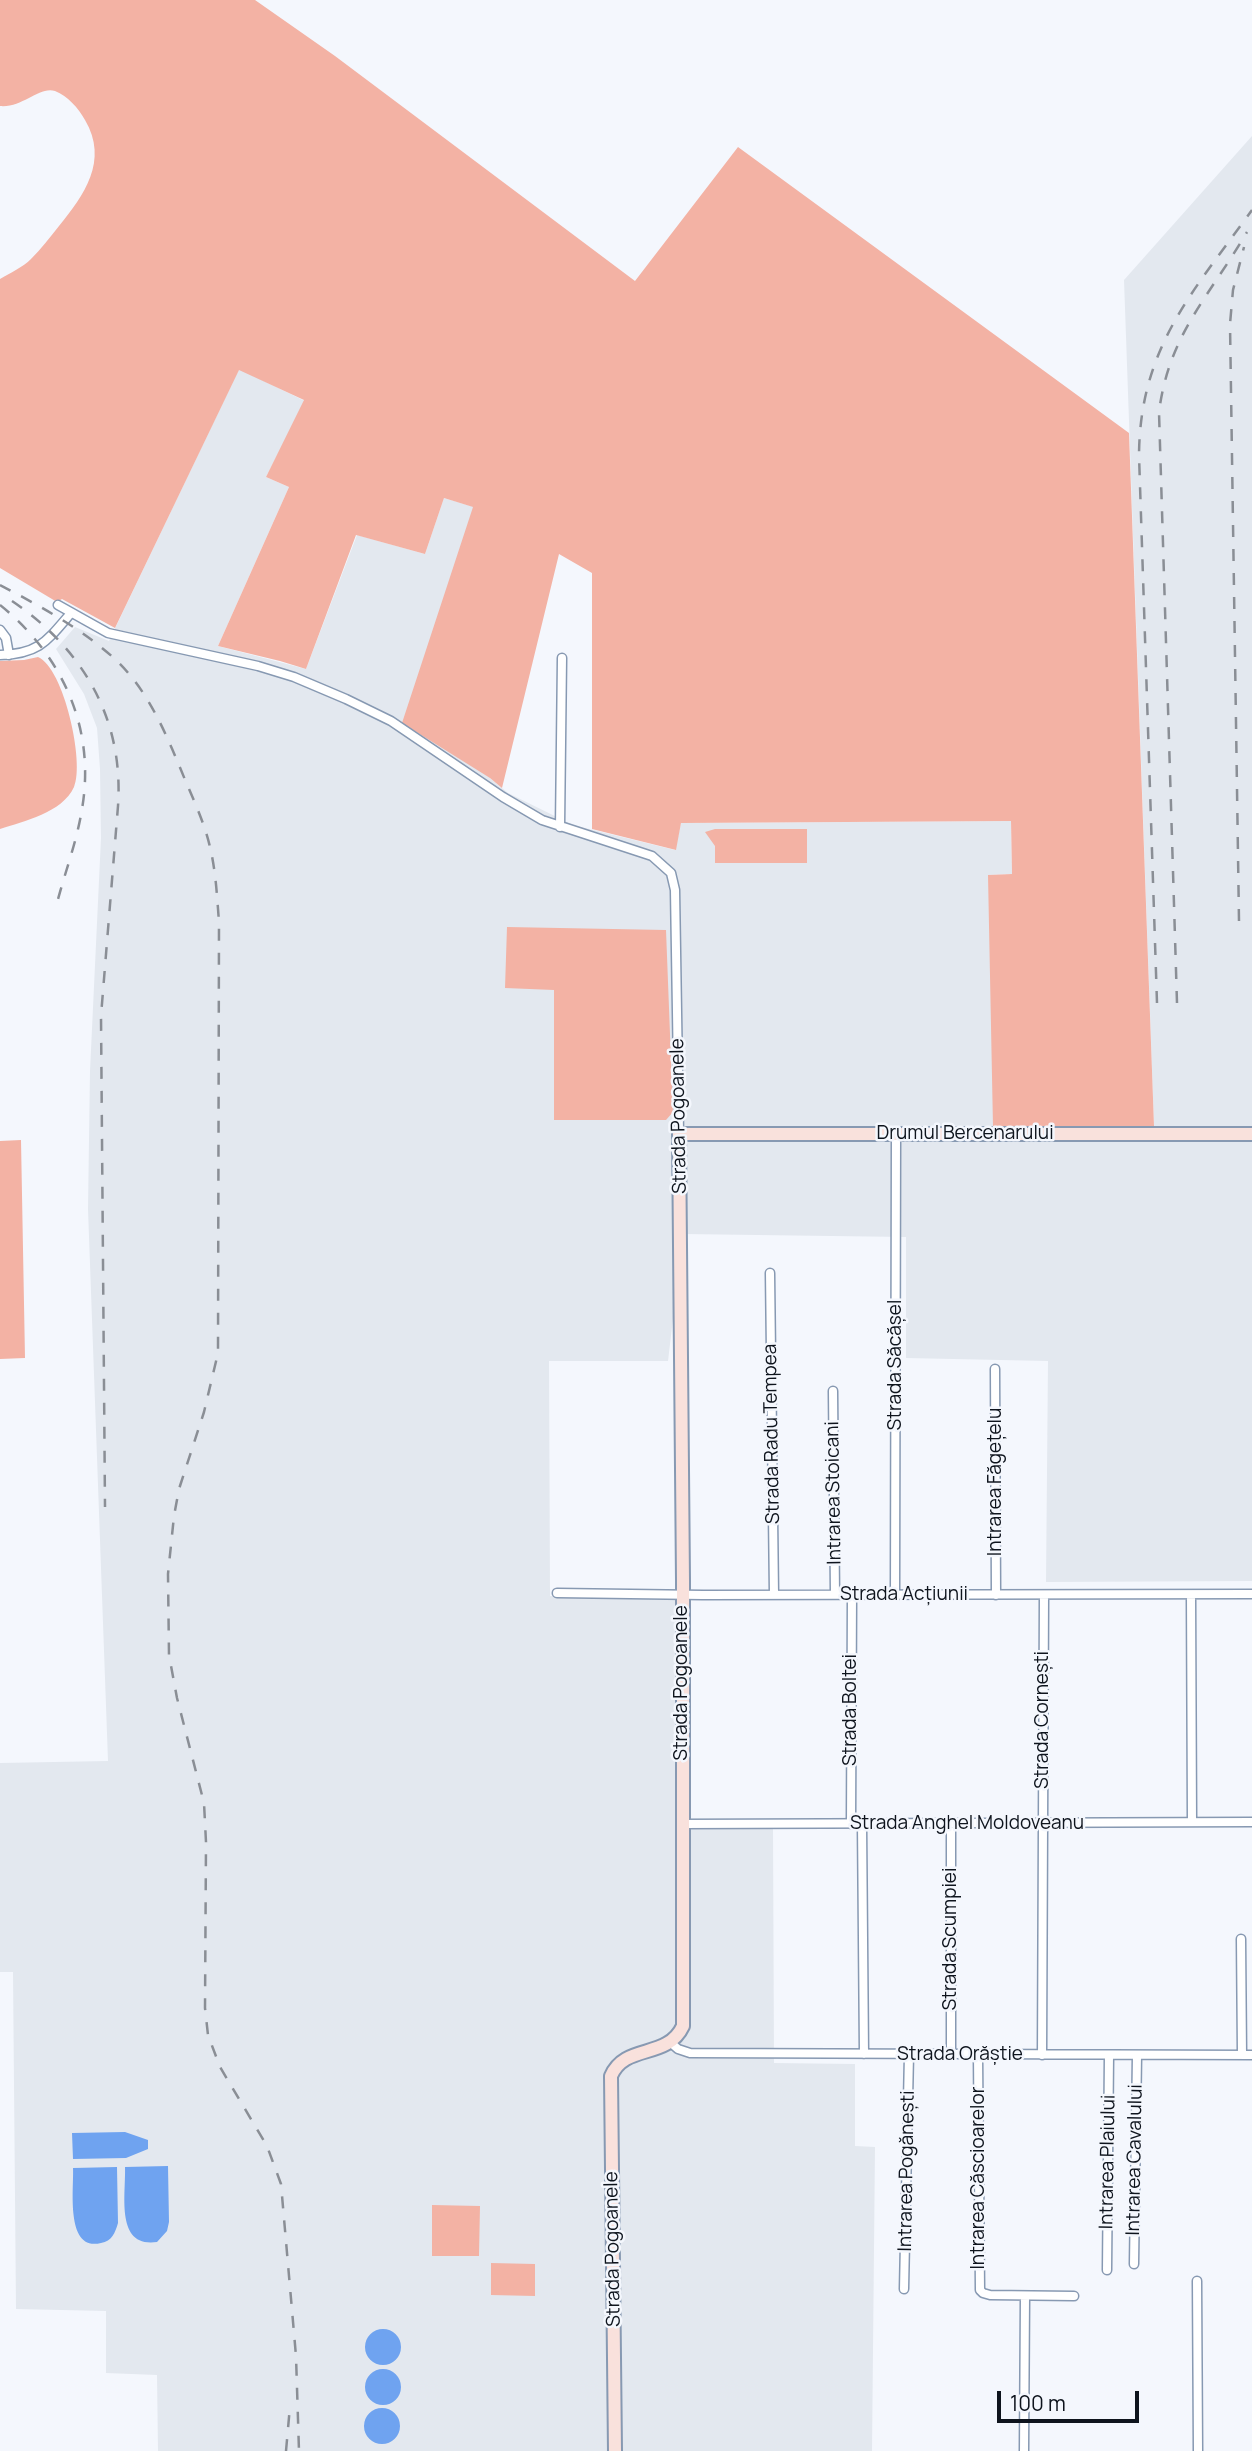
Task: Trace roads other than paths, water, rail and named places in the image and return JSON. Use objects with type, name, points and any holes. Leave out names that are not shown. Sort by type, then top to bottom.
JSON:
[{"type":"street","points":[[58,606],[108,634],[258,666],[294,677],[346,699],[390,721],[511,803],[560,827],[562,658]]},
{"type":"street","points":[[0,630],[6,638],[5,655],[31,651],[45,643],[71,613]]},
{"type":"street","name":"Strada Pogoanele","points":[[560,827],[652,856],[671,873],[675,890],[683,1595],[683,2026],[671,2043],[620,2061],[611,2076],[615,2451]]},
{"type":"street","name":"Drumul Bercenarului","points":[[679,1134],[1252,1134]]},
{"type":"street","name":"Strada Săcășel","points":[[895,1595],[896,1134]]},
{"type":"street","name":"Strada Radu Tempea","points":[[770,1273],[774,1595]]},
{"type":"street","name":"Intrarea Făgețelu","points":[[995,1368],[996,1595]]},
{"type":"street","name":"Intrarea Stoicani","points":[[833,1391],[835,1595]]},
{"type":"street","name":"Strada Acțiunii","points":[[557,1593],[1252,1594]]},
{"type":"street","name":"Strada Boltei","points":[[851,1825],[852,1595]]},
{"type":"street","name":"Strada Cornești","points":[[1042,2055],[1044,1595]]},
{"type":"street","points":[[1191,1595],[1192,1822]]},
{"type":"street","name":"Strada Anghel Moldoveanu","points":[[682,1824],[1252,1822]]},
{"type":"street","points":[[862,1824],[864,2054]]},
{"type":"street","name":"Strada Scumpiei","points":[[951,1824],[951,2055]]},
{"type":"street","points":[[1241,1939],[1247,2055]]},
{"type":"street","name":"Strada Orăștie","points":[[671,2043],[690,2053],[1247,2055]]},
{"type":"street","name":"Intrarea Pogănești","points":[[904,2289],[909,2054]]},
{"type":"street","name":"Intrarea Căscioarelor","points":[[978,2055],[979,2286],[983,2294],[990,2295],[1074,2296]]},
{"type":"street","name":"Intrarea Plaiului","points":[[1107,2270],[1109,2055]]},
{"type":"street","name":"Intrarea Cavalului","points":[[1134,2264],[1137,2055]]},
{"type":"street","points":[[1197,2281],[1198,2451]]},
{"type":"street","points":[[1024,2451],[1025,2296]]},
{"type":"water","points":[[125,2132],[148,2140],[148,2149],[126,2158],[73,2159],[72,2133]]},
{"type":"water","points":[[168,2166],[167,2231],[157,2242],[144,2242],[134,2237],[126,2217],[125,2167]]},
{"type":"water","points":[[117,2167],[117,2227],[108,2240],[90,2243],[82,2238],[74,2217],[73,2168]]},
{"type":"water","points":[[383,2329],[396,2334],[401,2347],[396,2360],[383,2365],[370,2360],[365,2347],[370,2334]]},
{"type":"water","points":[[383,2369],[396,2374],[401,2387],[396,2400],[383,2405],[370,2400],[365,2387],[370,2374]]},
{"type":"water","points":[[382,2408],[395,2413],[400,2426],[395,2439],[382,2444],[369,2439],[364,2426],[369,2413]]},
{"type":"railway","points":[[1157,1003],[1139,455],[1142,417],[1149,383],[1174,323],[1252,210]]},
{"type":"railway","points":[[1177,1003],[1159,412],[1164,385],[1181,338],[1247,232]]},
{"type":"railway","points":[[1239,921],[1230,324],[1233,290],[1244,247]]},
{"type":"railway","points":[[0,585],[46,610],[90,639],[117,661],[140,688],[165,734],[196,806],[214,866],[219,922],[218,1353],[204,1412],[179,1489],[174,1516],[168,1574],[169,1655],[177,1698],[204,1803],[205,2008],[208,2035],[220,2067],[267,2146],[281,2184],[296,2356],[299,2451]]},
{"type":"railway","points":[[12,601],[59,641],[94,689],[114,744],[118,774],[118,806],[101,1016],[105,1507]]},
{"type":"railway","points":[[0,605],[22,625],[57,670],[79,722],[84,750],[82,809],[57,903]]},
{"type":"railway","points":[[286,2451],[290,2406]]}]
